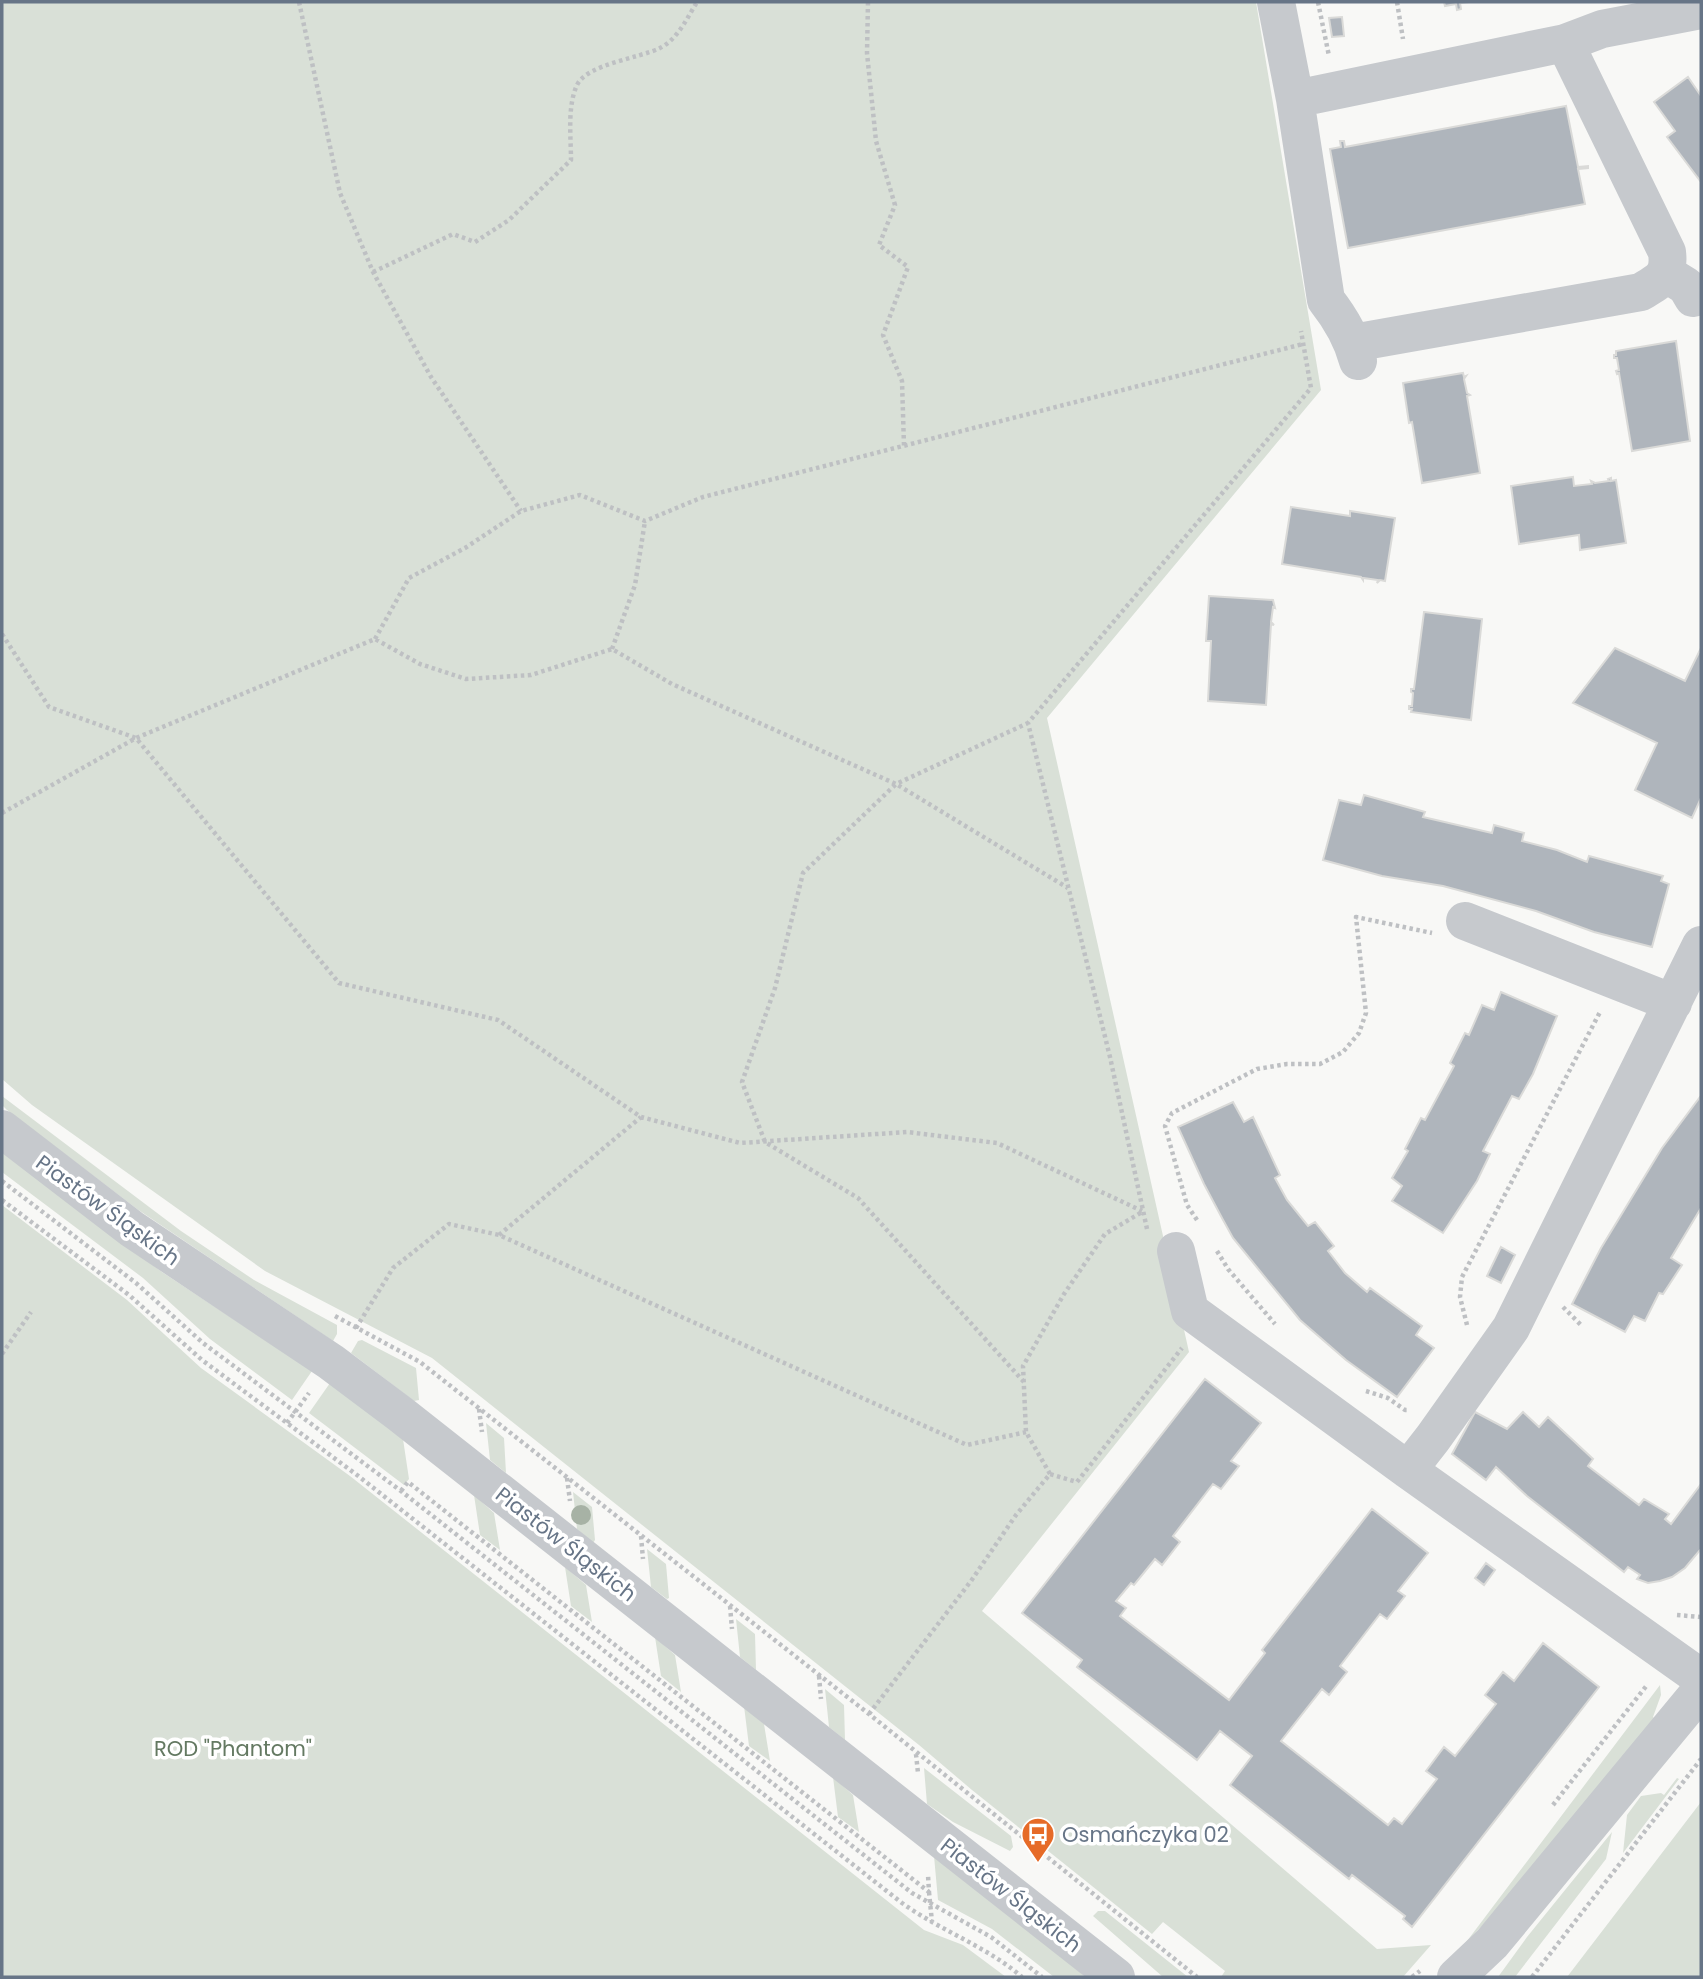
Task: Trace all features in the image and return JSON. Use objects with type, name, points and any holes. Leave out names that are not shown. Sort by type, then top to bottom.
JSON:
[{"type":"street","points":[[1276,2],[1326,300],[1338,315],[1355,352],[1641,292],[1661,280],[1679,286],[1669,267],[1667,252],[1565,43]]},
{"type":"street","points":[[1294,99],[1565,43],[1602,29],[1701,10]]},
{"type":"street","points":[[1450,928],[1616,980],[1673,1003]]},
{"type":"street","points":[[1408,1470],[1511,1328],[1701,945]]},
{"type":"street","name":"Piastów Śląskich","points":[[2,1129],[131,1228],[331,1362],[389,1405],[1116,1977]]},
{"type":"street","points":[[1176,1238],[1190,1311],[1701,1678]]},
{"type":"street","points":[[1456,1977],[1492,1943],[1701,1690]]},
{"type":"street","points":[[1473,1977],[1492,1943]]},
{"type":"path","points":[[299,2],[340,193],[373,272],[431,377],[521,511]]},
{"type":"path","points":[[373,272],[453,234],[475,242],[509,220],[571,160],[570,116],[578,84],[589,73],[662,47],[678,33],[697,2]]},
{"type":"path","points":[[868,2],[867,53],[876,141],[895,205],[879,245],[908,267],[883,335],[902,381],[904,446]]},
{"type":"path","points":[[1318,2],[1335,91]]},
{"type":"path","points":[[1024,1382],[858,1198],[765,1142],[742,1082],[775,988],[803,873],[896,784],[1028,723],[1311,388],[1301,331]]},
{"type":"path","points":[[2,813],[136,738],[375,639],[409,578],[465,548],[521,511],[580,495],[645,521],[703,497],[1303,344]]},
{"type":"path","points":[[612,649],[635,585],[645,521]]},
{"type":"path","points":[[2,634],[49,707],[136,738],[339,983],[498,1020],[640,1116],[740,1143],[907,1132],[997,1143],[1142,1211],[1176,1238],[1187,1205],[1165,1126],[1172,1113],[1257,1069],[1287,1064],[1320,1064],[1343,1052],[1359,1033],[1366,1013],[1356,917],[1450,928]]},
{"type":"path","points":[[375,639],[419,664],[466,679],[531,675],[612,649],[672,684],[896,784],[1068,888]]},
{"type":"path","points":[[1028,723],[1110,1057],[1142,1211]]},
{"type":"path","points":[[1468,1327],[1460,1297],[1462,1277],[1616,980]]},
{"type":"path","points":[[499,1235],[640,1116]]},
{"type":"path","points":[[2,1181],[136,1283],[203,1343],[401,1491],[912,1894],[991,1937],[1042,1977]]},
{"type":"path","points":[[2,1200],[129,1295],[202,1360],[357,1475],[902,1903],[970,1941],[1022,1977]]},
{"type":"path","points":[[1142,1211],[1105,1234],[1064,1294],[1023,1366],[1026,1432],[1050,1474],[1077,1482],[1187,1341]]},
{"type":"path","points":[[356,1327],[393,1268],[449,1224],[499,1235],[967,1445],[1026,1432]]},
{"type":"path","points":[[1214,1248],[1236,1278],[1284,1331]]},
{"type":"path","points":[[2,1354],[31,1312]]},
{"type":"path","points":[[331,1314],[420,1362],[869,1714],[1196,1977]]},
{"type":"path","points":[[1357,1384],[1367,1392],[1388,1398],[1405,1410],[1415,1410]]},
{"type":"path","points":[[287,1423],[315,1385]]},
{"type":"path","points":[[869,1714],[971,1581],[1016,1515],[1050,1474]]},
{"type":"path","points":[[401,1491],[408,1482],[929,1892]]},
{"type":"path","points":[[1532,1977],[1701,1759]]},
{"type":"path","points":[[927,1864],[932,1922]]},
{"type":"green space","points":[[2,2],[1256,2],[1321,390],[1047,718],[1189,1352],[982,1611],[1377,1949],[1431,1945],[1403,1977],[1221,1977],[1225,1971],[1163,1922],[1152,1934],[432,1358],[265,1271],[32,1105],[2,1079]]},
{"type":"green space","points":[[2,1096],[181,1231],[254,1280],[337,1325],[337,1334],[333,1341],[137,1209],[7,1110],[2,1105]]},
{"type":"green space","points":[[2,1152],[162,1272],[312,1371],[292,1400],[210,1339],[143,1278],[2,1172]]},
{"type":"green space","name":"ROD \"Phantom\"","points":[[2,1205],[127,1300],[201,1368],[350,1476],[924,1930],[963,1945],[1006,1977],[2,1977]]},
{"type":"green space","points":[[362,1340],[416,1368],[419,1400],[414,1401],[351,1353],[358,1341]]},
{"type":"green space","points":[[330,1383],[403,1439],[409,1479],[404,1485],[309,1413]]},
{"type":"green space","points":[[486,1423],[504,1438],[506,1473],[490,1460]]},
{"type":"green space","points":[[573,1492],[592,1507],[593,1543],[577,1529]]},
{"type":"green space","points":[[474,1495],[494,1513],[500,1550],[480,1535]]},
{"type":"green space","points":[[647,1549],[666,1564],[667,1599],[651,1587]]},
{"type":"green space","points":[[565,1567],[586,1585],[592,1622],[571,1606]]},
{"type":"green space","points":[[736,1619],[755,1634],[756,1670],[740,1657]]},
{"type":"green space","points":[[655,1637],[675,1655],[681,1692],[661,1676]]},
{"type":"green space","points":[[1660,1685],[1661,1695],[1653,1717],[1655,1719],[1494,1913],[1464,1945]]},
{"type":"green space","points":[[825,1689],[844,1705],[845,1740],[829,1727]]},
{"type":"green space","points":[[744,1706],[764,1724],[770,1761],[749,1746]]},
{"type":"green space","points":[[924,1768],[1011,1836],[1013,1847],[1010,1851],[953,1822],[927,1804]]},
{"type":"green space","points":[[833,1777],[853,1795],[859,1832],[838,1817]]},
{"type":"green space","points":[[1677,1778],[1679,1779],[1623,1853],[1627,1815],[1641,1796],[1661,1793],[1664,1795]]},
{"type":"green space","points":[[1701,1802],[1701,1977],[1567,1977]]},
{"type":"green space","points":[[1612,1832],[1606,1859],[1515,1977],[1498,1977],[1527,1937]]},
{"type":"green space","points":[[934,1856],[1085,1977],[1054,1977],[992,1929],[938,1900]]},
{"type":"green space","points":[[1098,1911],[1105,1911],[1188,1977],[1163,1977],[1093,1916]]},
{"type":"building","points":[[1444,2],[1469,2],[1460,3],[1461,9],[1457,10],[1456,4],[1445,6]]},
{"type":"building","points":[[1342,17],[1344,36],[1332,37],[1329,18]]},
{"type":"building","points":[[1688,77],[1701,96],[1701,182],[1667,137],[1675,131],[1654,102]]},
{"type":"building","points":[[1566,106],[1578,167],[1588,166],[1578,169],[1585,204],[1348,248],[1330,149],[1341,147],[1340,141],[1344,141],[1345,147]]},
{"type":"building","points":[[1676,341],[1690,441],[1632,451],[1619,373],[1616,371],[1619,370],[1617,358],[1614,358],[1614,355],[1616,351]]},
{"type":"building","points":[[1463,373],[1464,377],[1466,376],[1464,379],[1467,393],[1470,395],[1467,396],[1480,473],[1422,483],[1403,383]]},
{"type":"building","points":[[1573,477],[1574,486],[1592,484],[1591,481],[1609,481],[1611,478],[1611,481],[1616,480],[1626,543],[1580,550],[1579,535],[1519,544],[1511,486]]},
{"type":"building","points":[[1291,507],[1350,516],[1350,511],[1395,518],[1385,581],[1380,580],[1377,583],[1378,580],[1363,580],[1361,577],[1282,564]]},
{"type":"building","points":[[1209,596],[1273,600],[1275,608],[1273,607],[1271,622],[1274,625],[1271,624],[1266,705],[1208,701],[1211,641],[1206,641]]},
{"type":"building","points":[[1424,612],[1482,619],[1471,720],[1411,712],[1412,709],[1409,709],[1409,706],[1412,706],[1411,689],[1414,689]]},
{"type":"building","points":[[1615,648],[1685,681],[1701,648],[1701,798],[1692,818],[1635,790],[1657,743],[1573,703]]},
{"type":"building","points":[[1364,795],[1425,812],[1423,817],[1492,833],[1494,825],[1524,833],[1522,841],[1557,850],[1587,862],[1589,856],[1663,876],[1661,881],[1669,884],[1652,947],[1443,886],[1382,876],[1323,860],[1339,800],[1361,805]]},
{"type":"building","points":[[1501,992],[1557,1016],[1533,1074],[1519,1099],[1512,1096],[1483,1151],[1490,1154],[1477,1181],[1443,1233],[1392,1201],[1402,1186],[1392,1178],[1408,1151],[1405,1149],[1421,1118],[1425,1120],[1454,1066],[1450,1063],[1465,1033],[1469,1035],[1482,1005],[1494,1010]]},
{"type":"building","points":[[1700,1097],[1701,1208],[1671,1258],[1682,1265],[1663,1294],[1659,1293],[1645,1321],[1634,1316],[1625,1332],[1572,1304],[1601,1248],[1662,1148]]},
{"type":"building","points":[[1233,1102],[1244,1122],[1253,1117],[1280,1175],[1275,1178],[1287,1200],[1308,1226],[1315,1222],[1334,1246],[1328,1251],[1345,1273],[1367,1292],[1370,1288],[1422,1326],[1416,1335],[1434,1348],[1397,1397],[1346,1360],[1300,1320],[1233,1238],[1178,1127]]},
{"type":"building","points":[[1501,1247],[1515,1255],[1501,1283],[1487,1276]]},
{"type":"building","points":[[1205,1379],[1261,1423],[1231,1461],[1239,1466],[1221,1489],[1213,1484],[1173,1536],[1180,1542],[1162,1565],[1155,1559],[1134,1585],[1131,1583],[1116,1601],[1126,1608],[1120,1616],[1229,1700],[1265,1653],[1262,1650],[1372,1509],[1428,1553],[1398,1591],[1405,1596],[1387,1619],[1380,1614],[1340,1666],[1347,1672],[1329,1695],[1322,1689],[1281,1741],[1388,1825],[1394,1818],[1402,1824],[1437,1779],[1426,1771],[1444,1747],[1455,1756],[1496,1704],[1485,1695],[1503,1672],[1514,1681],[1543,1643],[1599,1687],[1412,1927],[1403,1919],[1405,1916],[1352,1875],[1349,1879],[1230,1785],[1252,1756],[1220,1731],[1197,1760],[1077,1667],[1082,1660],[1022,1613]]},
{"type":"building","points":[[1475,1412],[1507,1429],[1523,1412],[1539,1427],[1548,1417],[1593,1459],[1588,1466],[1639,1505],[1644,1499],[1669,1514],[1665,1519],[1671,1524],[1701,1484],[1701,1549],[1685,1568],[1660,1581],[1648,1583],[1637,1579],[1640,1575],[1628,1567],[1624,1572],[1527,1496],[1496,1467],[1486,1480],[1452,1454]]},
{"type":"building","points":[[1486,1563],[1495,1570],[1484,1585],[1475,1578]]},
{"type":"place","name":"Osmańczyka 02","points":[[1038,1864]]}]
